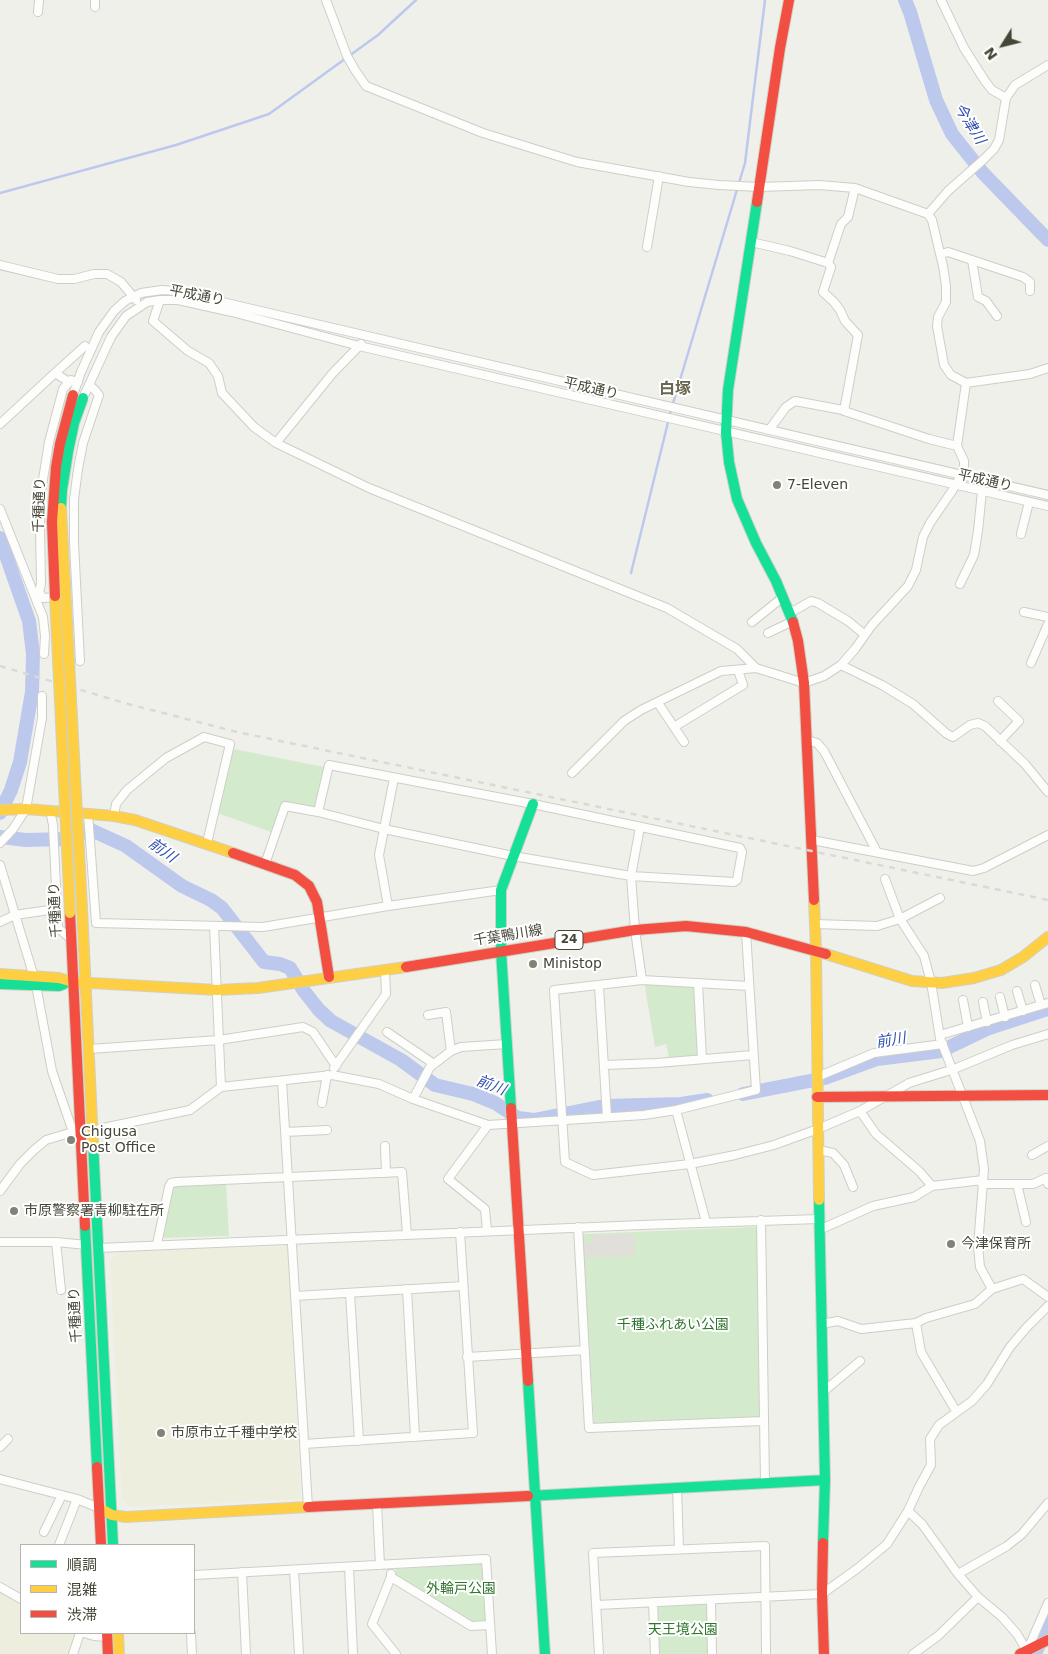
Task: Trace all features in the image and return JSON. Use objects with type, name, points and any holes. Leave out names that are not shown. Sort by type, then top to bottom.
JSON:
[{"type":"street","points":[[38,12],[39,0]]},
{"type":"street","points":[[326,0],[347,56],[366,86],[483,133],[555,156],[609,168],[719,186],[759,187],[820,184],[855,188],[928,214],[932,220],[942,254],[946,302],[938,317],[937,326],[944,365],[951,375],[966,383],[1030,374],[1048,368]]},
{"type":"street","points":[[789,0],[728,390],[726,432],[729,462],[737,499],[756,543],[784,597],[799,648],[804,684],[816,952],[819,1230],[825,1480],[822,1594],[824,1654]]},
{"type":"street","points":[[941,0],[964,48],[985,81],[992,90],[1006,98]]},
{"type":"street","points":[[928,214],[948,191],[994,149],[999,140],[1006,98],[1015,85],[1048,65]]},
{"type":"street","points":[[647,247],[658,176]]},
{"type":"street","points":[[828,262],[841,224],[848,217],[855,188]]},
{"type":"street","points":[[750,242],[828,262],[831,267],[824,295],[834,302],[845,321],[858,335],[843,410]]},
{"type":"street","points":[[942,254],[948,252],[1023,277],[1030,282],[1030,291]]},
{"type":"street","points":[[972,260],[978,297],[986,300],[997,316]]},
{"type":"street","points":[[0,265],[58,279],[74,279],[94,274],[107,274],[122,282],[140,306]]},
{"type":"street","name":"平成通り","points":[[134,296],[149,291],[162,290],[194,294],[368,337],[1048,496]]},
{"type":"street","name":"千種通り","points":[[113,1544],[61,514],[62,490],[78,397],[78,382],[106,320],[114,311],[134,296]]},
{"type":"street","points":[[160,300],[153,321],[188,351],[209,363],[218,376],[222,393],[254,427],[276,443],[369,488],[666,608],[737,648],[756,668]]},
{"type":"street","name":"平成通り","points":[[140,306],[160,300],[192,302],[359,346],[1048,506]]},
{"type":"street","name":"千種通り","points":[[102,1544],[87,1245],[77,1132],[73,982],[52,522],[57,459],[78,397],[89,385],[107,344],[119,324],[140,306]]},
{"type":"street","points":[[276,443],[332,374],[368,337]]},
{"type":"street","points":[[0,424],[85,346]]},
{"type":"street","points":[[55,373],[69,382]]},
{"type":"street","points":[[77,597],[42,598],[40,592],[40,527],[44,465],[63,389],[71,380],[78,382]]},
{"type":"street","points":[[572,773],[624,721],[641,710],[721,671],[756,668],[804,684],[824,676],[841,665],[872,625],[908,586],[916,570],[923,538],[930,523],[964,470],[964,461],[958,446],[966,383]]},
{"type":"street","points":[[45,645],[80,658],[74,499],[83,443],[99,395],[89,385]]},
{"type":"street","points":[[769,430],[786,407],[795,400],[843,410],[929,440],[958,446]]},
{"type":"street","points":[[960,584],[974,555],[982,491]]},
{"type":"street","points":[[1021,534],[1029,502]]},
{"type":"street","points":[[0,509],[43,617],[44,654]]},
{"type":"street","points":[[27,576],[41,575]]},
{"type":"street","points":[[752,622],[784,597]]},
{"type":"street","points":[[768,633],[811,601],[818,603],[848,621],[865,635]]},
{"type":"street","points":[[1024,612],[1048,617]]},
{"type":"street","points":[[1031,663],[1048,624]]},
{"type":"street","points":[[841,665],[882,685],[913,704],[953,737],[970,725],[978,723],[985,726],[1025,764],[1048,792]]},
{"type":"street","points":[[674,727],[743,685],[738,670]]},
{"type":"street","points":[[0,843],[13,829],[26,809],[42,718],[42,696]]},
{"type":"street","points":[[998,701],[1019,721],[1000,741]]},
{"type":"street","points":[[658,702],[684,742]]},
{"type":"street","points":[[114,816],[116,804],[127,790],[166,758],[204,737],[230,744],[207,843]]},
{"type":"street","points":[[807,740],[817,743],[824,750],[877,852]]},
{"type":"street","points":[[265,864],[285,806],[513,856],[631,876],[734,882],[737,880],[742,852],[740,848],[533,804],[329,765],[318,812]]},
{"type":"street","points":[[388,906],[379,854],[394,778]]},
{"type":"street","points":[[533,804],[501,890],[501,951],[545,1654]]},
{"type":"street","points":[[0,810],[50,810],[114,816],[135,820],[207,843],[295,875],[314,892],[329,977]]},
{"type":"street","points":[[50,810],[53,825],[58,928],[71,939]]},
{"type":"street","points":[[88,813],[96,923],[263,927],[320,919],[388,906],[501,890]]},
{"type":"street","points":[[640,827],[631,876],[635,930],[642,980]]},
{"type":"street","points":[[812,840],[973,871],[984,868],[1048,835]]},
{"type":"street","points":[[0,865],[35,981],[52,1071],[77,1132]]},
{"type":"street","points":[[885,879],[900,919],[924,956],[931,982],[940,1035],[980,1142],[984,1169],[978,1246],[980,1267],[992,1289]]},
{"type":"street","points":[[815,924],[877,926],[900,919],[940,898]]},
{"type":"street","points":[[0,922],[15,915],[56,909]]},
{"type":"street","points":[[214,926],[220,1087]]},
{"type":"street","name":"千葉鴨川線","points":[[0,974],[59,986],[73,982],[217,990],[258,988],[385,970],[635,930],[686,926],[746,932],[912,980],[957,982],[1001,970],[1023,957],[1048,937]]},
{"type":"street","points":[[0,1190],[20,1164],[46,1140],[77,1132],[190,1110],[220,1087],[329,1075],[379,1084],[413,1099],[488,1125],[644,1115],[676,1110],[756,1090],[746,932]]},
{"type":"street","points":[[322,1103],[329,1075],[386,994],[385,970]]},
{"type":"street","points":[[749,986],[642,980],[554,990],[564,1162],[593,1175],[690,1164],[774,1145],[860,1111],[909,1083],[954,1069],[1012,1045],[1048,1034]]},
{"type":"street","name":"千葉鴨川線","points":[[0,984],[35,981]]},
{"type":"street","points":[[698,983],[702,1058]]},
{"type":"street","points":[[940,1035],[1045,1004],[1035,985]]},
{"type":"street","points":[[599,986],[607,1117]]},
{"type":"street","points":[[1017,991],[1023,1011]]},
{"type":"street","points":[[1000,998],[1005,1017]]},
{"type":"street","points":[[963,1000],[968,1027]]},
{"type":"street","points":[[983,1002],[987,1022]]},
{"type":"street","points":[[428,1015],[446,1012],[451,1051]]},
{"type":"street","points":[[89,1048],[219,1040],[303,1028],[314,1032],[336,1066]]},
{"type":"street","points":[[387,1032],[434,1064]]},
{"type":"street","points":[[413,1099],[430,1068],[451,1051],[461,1047],[507,1044]]},
{"type":"street","points":[[817,1077],[874,1053],[943,1044]]},
{"type":"street","points":[[604,1065],[753,1055]]},
{"type":"street","points":[[282,1081],[308,1507]]},
{"type":"street","points":[[817,1097],[1048,1095]]},
{"type":"street","points":[[676,1110],[706,1222]]},
{"type":"street","points":[[860,1111],[876,1134],[919,1170],[932,1186]]},
{"type":"street","points":[[487,1231],[484,1209],[448,1179],[488,1125]]},
{"type":"street","points":[[285,1132],[327,1130]]},
{"type":"street","points":[[385,1146],[386,1173]]},
{"type":"street","points":[[1032,1155],[1048,1146]]},
{"type":"street","points":[[818,1150],[832,1153],[844,1165],[853,1187]]},
{"type":"street","points":[[157,1244],[169,1187],[172,1183],[402,1172],[406,1234]]},
{"type":"street","points":[[819,1230],[874,1206],[914,1197],[932,1186],[982,1182],[1033,1184],[1046,1178],[1048,1184]]},
{"type":"street","points":[[1017,1184],[1026,1222]]},
{"type":"street","points":[[98,1248],[157,1244],[819,1219]]},
{"type":"street","points":[[761,1220],[764,1483]]},
{"type":"street","points":[[578,1228],[590,1428],[762,1421]]},
{"type":"street","points":[[304,1444],[472,1433],[460,1232]]},
{"type":"street","points":[[0,1242],[56,1242],[87,1245]]},
{"type":"street","points":[[56,1242],[61,1290]]},
{"type":"street","points":[[821,1324],[838,1321],[861,1329],[916,1323],[926,1318],[975,1304],[992,1289],[1023,1278],[1048,1297]]},
{"type":"street","points":[[295,1296],[463,1286]]},
{"type":"street","points":[[407,1289],[415,1437]]},
{"type":"street","points":[[350,1293],[360,1441]]},
{"type":"street","points":[[597,1605],[822,1594],[887,1544],[908,1511],[918,1487],[932,1465],[930,1439],[939,1425],[972,1401],[988,1384],[1010,1347],[1048,1306]]},
{"type":"street","points":[[916,1323],[921,1352],[956,1411]]},
{"type":"street","points":[[467,1357],[585,1350]]},
{"type":"street","points":[[823,1392],[860,1361]]},
{"type":"street","points":[[0,1447],[8,1440]]},
{"type":"street","points":[[0,1479],[77,1499],[112,1514],[126,1517],[825,1480]]},
{"type":"street","points":[[676,1488],[679,1549]]},
{"type":"street","points":[[44,1532],[62,1495]]},
{"type":"street","points":[[59,1544],[77,1499]]},
{"type":"street","points":[[958,1574],[1007,1546],[1022,1534],[1048,1503]]},
{"type":"street","points":[[377,1504],[380,1565]]},
{"type":"street","points":[[908,1511],[922,1524],[958,1574],[978,1597],[1002,1617],[1017,1634],[1023,1652]]},
{"type":"street","points":[[599,1654],[594,1553],[765,1546],[766,1654]]},
{"type":"street","points":[[195,1575],[486,1559],[492,1654]]},
{"type":"street","points":[[390,1564],[391,1577],[372,1624],[396,1654]]},
{"type":"street","points":[[349,1567],[353,1654]]},
{"type":"street","points":[[294,1570],[299,1654]]},
{"type":"street","points":[[242,1572],[246,1654]]},
{"type":"street","points":[[391,1577],[471,1626],[490,1625]]},
{"type":"street","points":[[0,1587],[20,1597]]},
{"type":"street","points":[[913,1654],[938,1636],[978,1597]]},
{"type":"street","points":[[711,1600],[712,1654]]},
{"type":"street","points":[[653,1602],[655,1654]]},
{"type":"street","points":[[1023,1652],[1048,1602]]},
{"type":"street","points":[[73,1654],[80,1634]]},
{"type":"street","points":[[87,1634],[94,1636],[107,1635],[108,1654]]},
{"type":"street","points":[[118,1634],[119,1654]]},
{"type":"street","points":[[191,1634],[192,1654]]},
{"type":"street","points":[[1023,1652],[1048,1640]]},
{"type":"shaded area","points":[[634,1234],[635,1255],[585,1258],[584,1243],[592,1243],[592,1235]]},
{"type":"shaded area","name":"市原市立千種中学校","points":[[286,1246],[288,1248],[301,1499],[131,1507],[122,1500],[110,1261],[118,1252]]},
{"type":"shaded area","points":[[0,1590],[20,1601],[20,1634],[72,1634],[74,1638],[69,1654],[0,1654]]},
{"type":"green space","points":[[234,749],[324,767],[315,807],[282,802],[271,832],[217,813]]},
{"type":"green space","points":[[648,983],[692,987],[695,989],[699,1053],[696,1056],[669,1058],[666,1044],[655,1047],[645,985]]},
{"type":"green space","points":[[226,1183],[229,1236],[165,1238],[162,1235],[173,1188],[176,1186]]},
{"type":"green space","name":"千種ふれあい公園","points":[[754,1227],[757,1229],[760,1415],[757,1418],[596,1424],[594,1422],[582,1237],[584,1234]]},
{"type":"green space","name":"外輪戸公園","points":[[481,1564],[483,1568],[487,1620],[483,1623],[471,1623],[394,1574],[396,1569]]},
{"type":"green space","name":"天王境公園","points":[[705,1604],[707,1607],[708,1654],[660,1654],[658,1607]]},
{"type":"waterway","points":[[0,193],[176,145],[269,114],[378,35],[416,0]]},
{"type":"waterway","points":[[631,573],[671,410],[745,163],[765,0]]},
{"type":"waterway","name":"今津川","points":[[905,0],[936,100],[952,134],[983,173],[1048,240]]},
{"type":"waterway","name":"前川","points":[[0,538],[29,621],[33,654],[32,692],[20,762],[11,790],[0,813]]},
{"type":"waterway","name":"前川","points":[[0,837],[26,840],[66,839],[91,830],[126,846],[182,886],[211,900],[222,908],[264,962],[280,964],[290,968],[304,991],[319,1010],[331,1021],[401,1060],[435,1085],[473,1094],[495,1103],[518,1118],[534,1120],[604,1106],[681,1104],[707,1100]]},
{"type":"waterway","name":"前川","points":[[743,1094],[825,1078],[877,1059],[941,1051],[989,1028],[1048,1009]]},
{"type":"waterway","name":"今津川","points":[[1035,1654],[1048,1623]]},
{"type":"railway","points":[[0,666],[128,704],[237,732],[1048,900]]},
{"type":"traffic: fast","points":[[757,202],[728,390],[726,432],[729,462],[737,499],[756,543],[776,581],[793,622]]},
{"type":"traffic: fast","points":[[61,508],[68,452],[74,423],[83,398]]},
{"type":"traffic: fast","points":[[511,1108],[501,951],[501,890],[533,804]]},
{"type":"traffic: fast","points":[[0,984],[59,986],[64,984]]},
{"type":"traffic: fast","points":[[93,1142],[113,1544]]},
{"type":"traffic: fast","points":[[819,1200],[825,1480],[823,1543]]},
{"type":"traffic: fast","points":[[85,1226],[97,1467]]},
{"type":"traffic: fast","points":[[528,1381],[545,1654]]},
{"type":"traffic: fast","points":[[528,1496],[825,1480]]},
{"type":"traffic: slow","points":[[61,508],[82,908]]},
{"type":"traffic: slow","points":[[55,596],[70,913]]},
{"type":"traffic: slow","points":[[0,810],[26,809],[114,816],[135,820],[233,853]]},
{"type":"traffic: slow","points":[[814,900],[819,1200]]},
{"type":"traffic: slow","points":[[82,908],[93,1142]]},
{"type":"traffic: slow","points":[[826,954],[912,981],[942,983],[974,978],[1001,970],[1023,957],[1048,937]]},
{"type":"traffic: slow","points":[[0,974],[59,978],[73,982],[217,990],[258,988],[406,967]]},
{"type":"traffic: slow","points":[[99,1508],[112,1515],[126,1517],[308,1507]]},
{"type":"traffic: slow","points":[[118,1634],[119,1654]]},
{"type":"traffic: jam","points":[[757,202],[789,0]]},
{"type":"traffic: jam","points":[[55,596],[52,522],[56,467],[73,395]]},
{"type":"traffic: jam","points":[[793,622],[798,641],[804,683],[814,900]]},
{"type":"traffic: jam","points":[[233,853],[295,875],[309,886],[317,902],[329,977]]},
{"type":"traffic: jam","points":[[70,913],[85,1226]]},
{"type":"traffic: jam","points":[[406,967],[635,930],[686,926],[746,932],[826,954]]},
{"type":"traffic: jam","points":[[817,1097],[1048,1095]]},
{"type":"traffic: jam","points":[[511,1108],[528,1381]]},
{"type":"traffic: jam","points":[[97,1467],[101,1544]]},
{"type":"traffic: jam","points":[[308,1507],[528,1496]]},
{"type":"traffic: jam","points":[[823,1543],[824,1654]]},
{"type":"traffic: jam","points":[[107,1634],[108,1654]]},
{"type":"traffic: jam","points":[[1020,1654],[1048,1640]]},
{"type":"place","name":"7-Eleven","points":[[777,485]]},
{"type":"place","name":"Ministop","points":[[533,964]]},
{"type":"place","name":"Chigusa Post Office","points":[[71,1140]]},
{"type":"place","name":"市原警察署青柳駐在所","points":[[14,1211]]},
{"type":"place","name":"今津保育所","points":[[951,1244]]},
{"type":"place","name":"市原市立千種中学校","points":[[161,1433]]},
{"type":"district","name":"白塚","points":[[675,390]]}]
